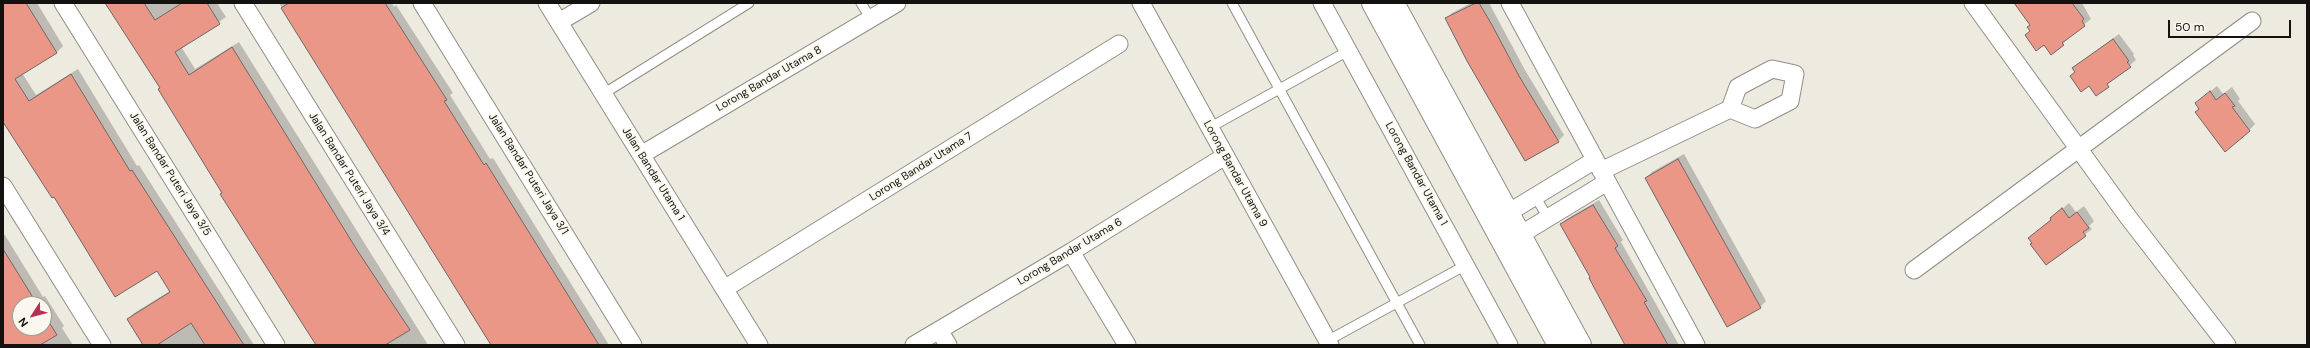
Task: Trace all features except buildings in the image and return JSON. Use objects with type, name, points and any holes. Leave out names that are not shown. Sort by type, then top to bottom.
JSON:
[{"type":"street","name":"Jalan Bandar Puteri Jaya 3/5","points":[[63,3],[276,345]]},
{"type":"street","name":"Jalan Bandar Puteri Jaya 3/4","points":[[243,3],[456,345]]},
{"type":"street","name":"Jalan Bandar Puteri Jaya 3/1","points":[[422,3],[633,345]]},
{"type":"street","name":"Jalan Bandar Utama 1","points":[[547,3],[759,345]]},
{"type":"street","points":[[559,22],[591,3]]},
{"type":"street","name":"Lorong Bandar Utama 8","points":[[641,155],[897,3]]},
{"type":"street","name":"Lorong Bandar Utama 9","points":[[1141,3],[1329,343]]},
{"type":"street","name":"Lorong Bandar Utama 1","points":[[1322,3],[1509,345]]},
{"type":"street","points":[[1373,3],[1500,217]]},
{"type":"street","points":[[1393,3],[1512,240],[1559,345]]},
{"type":"street","points":[[1510,3],[1696,345]]},
{"type":"street","points":[[1973,3],[2128,217],[2227,345]]},
{"type":"street","points":[[1914,270],[2252,21]]},
{"type":"street","name":"Lorong Bandar Utama 7","points":[[724,289],[1119,44]]},
{"type":"street","points":[[1500,217],[1535,196],[1601,171],[1730,109]]},
{"type":"street","name":"Lorong Bandar Utama 6","points":[[914,345],[1071,252],[1225,156]]},
{"type":"street","points":[[1512,240],[1548,218],[1601,171]]},
{"type":"street","points":[[3,186],[102,345]]},
{"type":"street","points":[[1512,240],[1580,345]]},
{"type":"street","points":[[1071,252],[1127,345]]},
{"type":"street","points":[[939,330],[948,345]]},
{"type":"lane","points":[[603,94],[749,3]]},
{"type":"lane","points":[[861,3],[871,19]]},
{"type":"lane","points":[[1232,3],[1420,345]]},
{"type":"lane","points":[[1209,128],[1348,51]]},
{"type":"lane","points":[[1535,196],[1548,218]]},
{"type":"lane","points":[[1329,343],[1466,265]]}]
